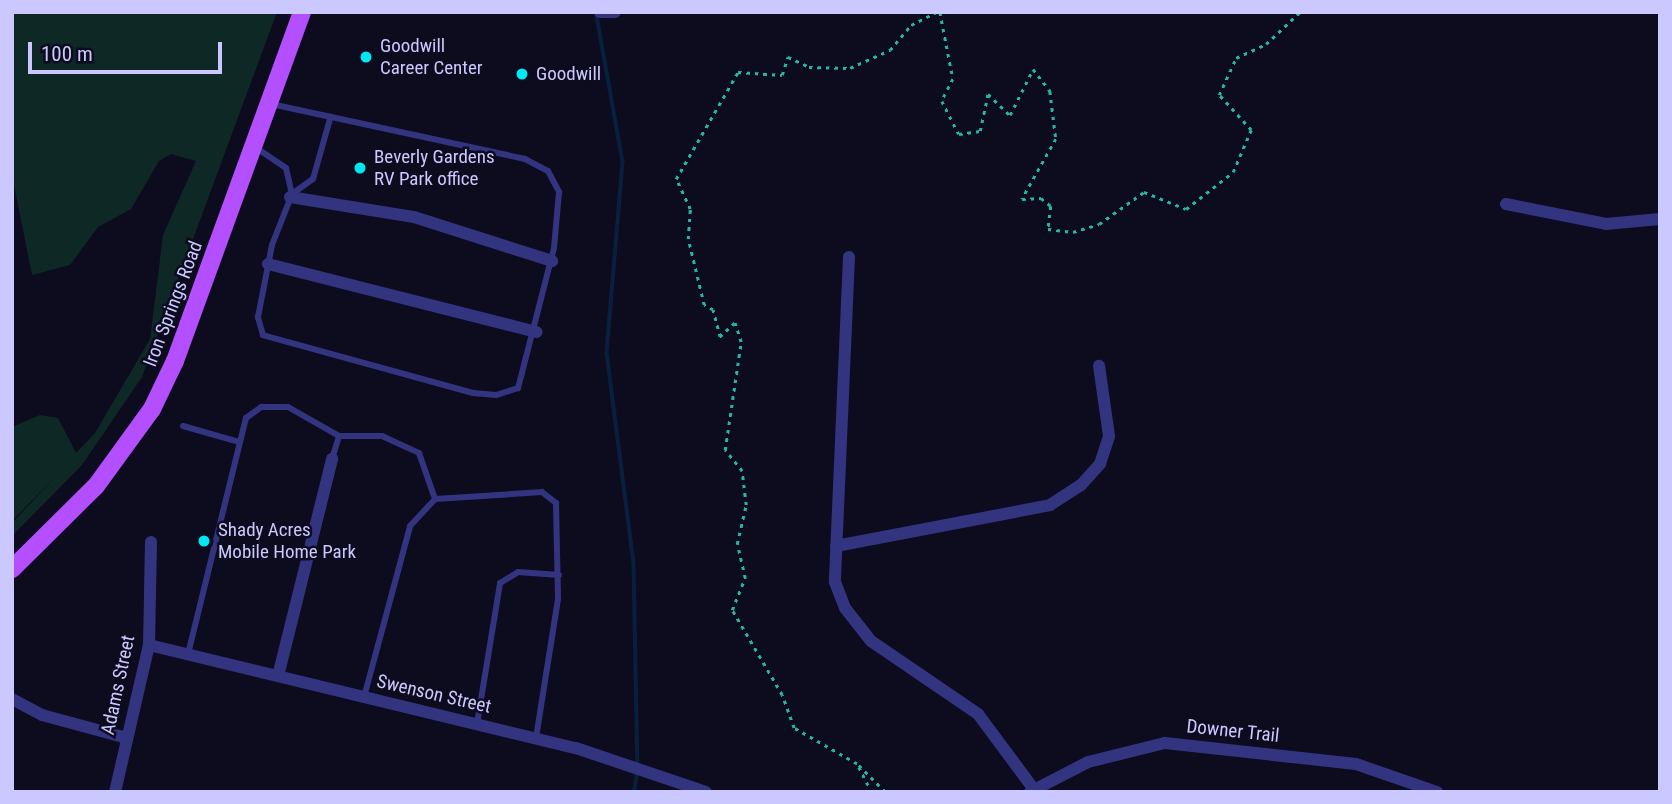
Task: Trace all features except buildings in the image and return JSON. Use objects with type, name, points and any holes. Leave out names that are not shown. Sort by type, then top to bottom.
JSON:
[{"type":"main road","name":"Iron Springs Road","points":[[12,569],[96,486],[152,409],[254,146],[302,12]]},
{"type":"street","points":[[600,14],[615,12]]},
{"type":"street","points":[[291,195],[414,217],[552,261]]},
{"type":"street","points":[[1506,204],[1606,225],[1660,219]]},
{"type":"street","points":[[849,257],[835,545],[838,591],[871,641],[978,714],[1033,791]]},
{"type":"street","points":[[268,264],[537,332]]},
{"type":"street","points":[[835,545],[1050,505],[1081,485],[1100,464],[1109,436],[1099,366]]},
{"type":"street","points":[[278,676],[332,459]]},
{"type":"street","name":"Adams Street","points":[[115,792],[149,645],[151,542]]},
{"type":"street","name":"Swenson Street","points":[[149,645],[536,738],[650,769],[706,792]]},
{"type":"street","points":[[12,699],[42,715],[127,738]]},
{"type":"street","name":"Downer Trail","points":[[1033,791],[1088,762],[1165,743],[1356,764],[1437,792]]},
{"type":"lane","points":[[254,146],[286,168],[291,195],[268,264],[258,317],[263,335],[372,369],[473,393],[509,393],[523,380],[537,332],[560,207],[548,171],[525,159],[330,119],[269,103]]},
{"type":"lane","points":[[291,195],[313,179],[330,119]]},
{"type":"lane","points":[[188,654],[246,418],[271,406],[302,412],[339,436],[382,436],[412,449],[423,459],[435,499]]},
{"type":"lane","points":[[183,426],[239,442]]},
{"type":"lane","points":[[332,459],[339,436]]},
{"type":"lane","points":[[435,499],[467,502],[529,492],[551,497],[561,538],[559,575],[536,738]]},
{"type":"lane","points":[[364,696],[410,526],[435,499]]},
{"type":"lane","points":[[477,724],[500,583],[517,572],[559,575]]},
{"type":"path","points":[[885,792],[857,764],[794,728],[782,695],[732,610],[745,579],[737,544],[746,505],[742,471],[725,450],[741,342],[735,323],[720,337],[713,310],[704,305],[688,239],[690,209],[676,179],[738,72],[782,75],[788,57],[809,67],[850,68],[890,50],[911,25],[938,12],[953,79],[942,101],[959,135],[980,131],[988,94],[1010,115],[1033,69],[1050,92],[1056,139],[1022,199],[1041,198],[1051,206],[1048,229],[1073,232],[1099,224],[1144,192],[1186,209],[1233,172],[1251,130],[1219,95],[1236,58],[1266,44],[1300,12]]},
{"type":"path","points":[[857,764],[872,792]]},
{"type":"green space","points":[[12,12],[277,12],[142,377],[82,465],[12,536],[12,523],[56,476],[12,521],[12,427],[40,415],[58,418],[76,453],[95,433],[150,339],[163,235],[196,161],[171,154],[159,161],[131,209],[98,227],[70,265],[32,275],[12,175]]},
{"type":"waterway","points":[[597,16],[623,162],[607,353],[634,564],[638,766]]},
{"type":"waterway","points":[[634,792],[637,773]]},
{"type":"place","name":"Goodwill Career Center","points":[[366,57]]},
{"type":"place","name":"Goodwill","points":[[522,74]]},
{"type":"place","name":"Beverly Gardens RV Park office","points":[[360,168]]},
{"type":"place","name":"Shady Acres Mobile Home Park","points":[[204,541]]}]
